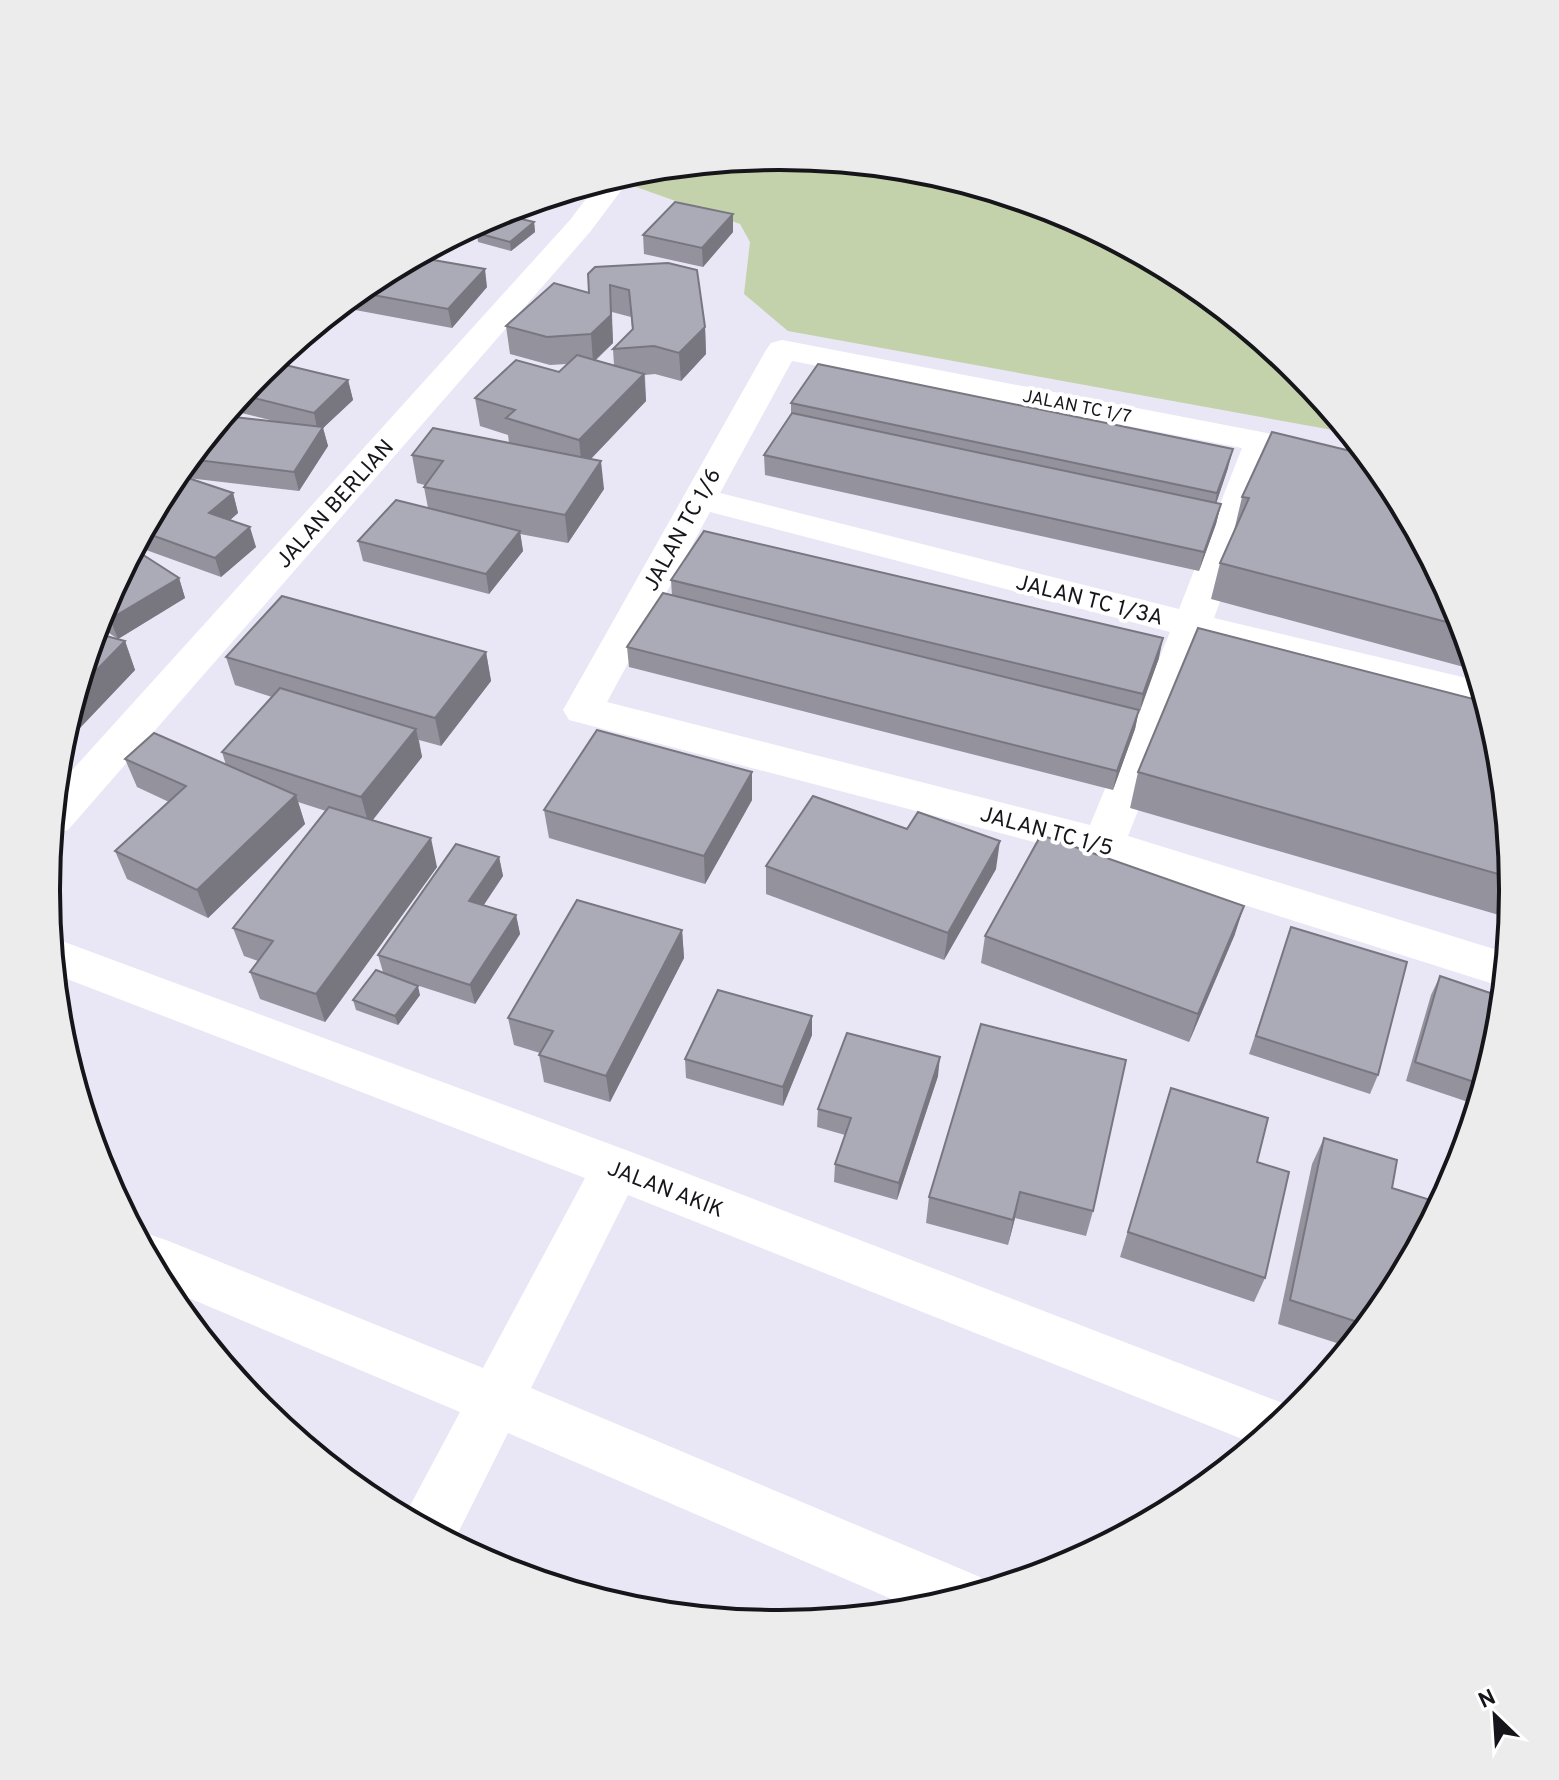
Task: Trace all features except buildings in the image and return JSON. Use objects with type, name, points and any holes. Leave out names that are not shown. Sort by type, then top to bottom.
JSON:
[{"type":"street","name":"JALAN BERLIAN","points":[[65,805],[580,226],[606,192]]},
{"type":"street","name":"JALAN TC 1/7","points":[[782,350],[1355,458]]},
{"type":"street","name":"JALAN TC 1/6","points":[[583,710],[697,498],[782,350]]},
{"type":"street","points":[[1103,844],[1192,625],[1261,441]]},
{"type":"street","name":"JALAN TC 1/3A","points":[[697,498],[1192,625],[1471,692]]},
{"type":"street","name":"JALAN TC 1/5","points":[[583,710],[1103,844],[1494,967]]},
{"type":"street","name":"JALAN AKIK","points":[[64,958],[616,1168],[1264,1421]]},
{"type":"street","points":[[433,1520],[616,1168]]},
{"type":"street","points":[[165,1264],[496,1400],[942,1591]]},
{"type":"green space","points":[[732,172],[827,172],[920,184],[1011,209],[1098,245],[1179,292],[1254,349],[1332,430],[788,331],[744,294],[750,242],[740,224],[632,186]]}]
